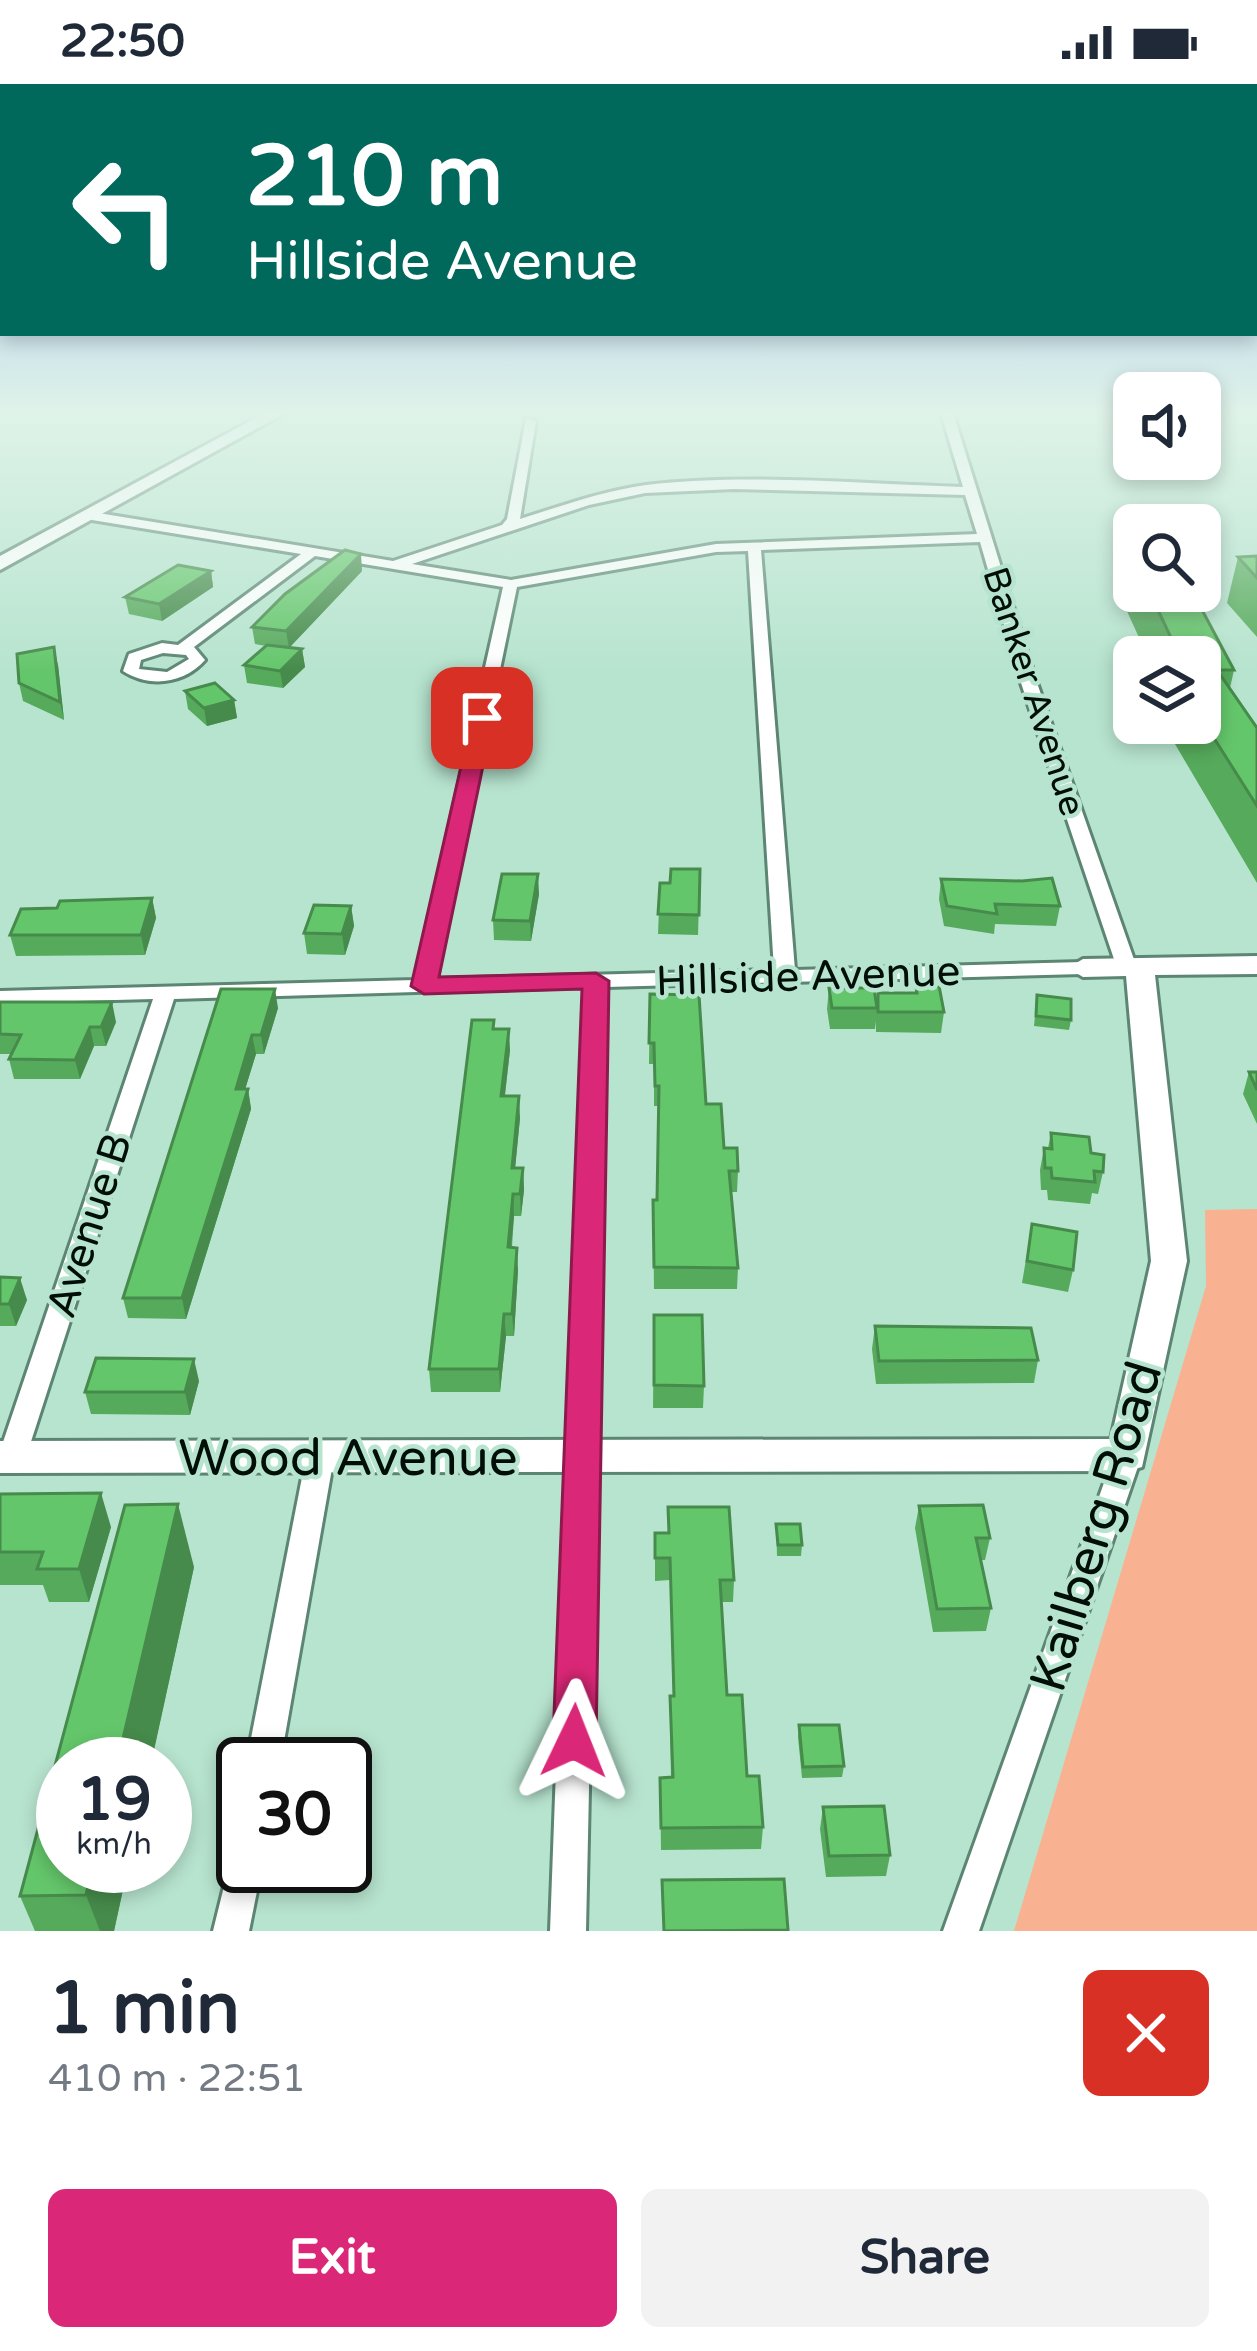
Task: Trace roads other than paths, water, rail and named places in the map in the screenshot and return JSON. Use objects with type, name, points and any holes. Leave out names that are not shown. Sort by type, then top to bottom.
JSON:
[{"type":"street","points":[[0,564],[122,499]]},
{"type":"street","points":[[506,530],[517,499]]},
{"type":"street","points":[[388,567],[599,499]]},
{"type":"street","name":"Banker Avenue","points":[[975,499],[1028,680],[1134,968]]},
{"type":"street","points":[[92,516],[512,584],[754,545],[986,538]]},
{"type":"street","points":[[754,545],[785,976]]},
{"type":"street","points":[[182,649],[310,554]]},
{"type":"street","points":[[424,986],[512,584]]},
{"type":"street","name":"Hillside Avenue","points":[[0,997],[1257,965]]},
{"type":"street","name":"Kailberg Road","points":[[961,1931],[1128,1455],[1169,1261],[1134,968]]},
{"type":"street","points":[[568,1931],[596,981]]},
{"type":"street","name":"Avenue B","points":[[6,1457],[165,993]]},
{"type":"street","name":"Wood Avenue","points":[[6,1457],[1128,1455]]},
{"type":"street","points":[[267,1737],[320,1457]]},
{"type":"street","points":[[232,1931],[239,1893]]}]
